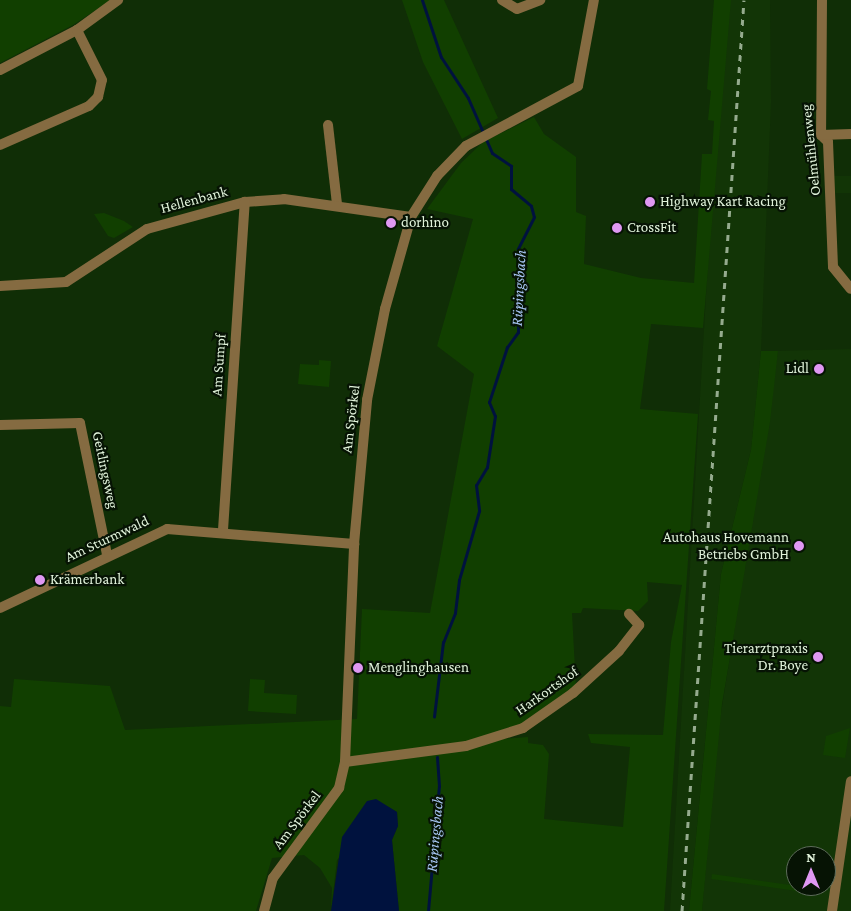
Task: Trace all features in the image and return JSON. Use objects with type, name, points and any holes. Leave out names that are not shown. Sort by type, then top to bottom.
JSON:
[{"type":"street","points":[[0,70],[77,30],[118,0]]},
{"type":"street","points":[[502,0],[517,9],[540,0]]},
{"type":"street","name":"Am Spörkel","points":[[264,911],[273,878],[339,788],[345,762],[354,544],[374,360],[411,217],[446,166],[477,138],[491,129],[578,86],[594,0]]},
{"type":"street","name":"Oelmühlenweg","points":[[822,0],[821,135],[828,142],[833,267],[851,290]]},
{"type":"street","points":[[0,145],[89,106],[98,97],[102,80],[77,30]]},
{"type":"street","points":[[328,125],[337,204]]},
{"type":"street","points":[[821,135],[851,134]]},
{"type":"street","name":"Hellenbank","points":[[0,286],[66,282],[147,229],[245,202],[275,198],[337,204],[411,217]]},
{"type":"street","name":"Am Sumpf","points":[[222,530],[245,202]]},
{"type":"street","name":"Geitlingsweg","points":[[0,424],[80,422],[107,554]]},
{"type":"street","name":"Am Sturmwald","points":[[1,605],[107,554],[167,529],[222,530],[354,544]]},
{"type":"street","name":"Harkortshof","points":[[345,762],[466,746],[523,728],[573,694],[619,651],[639,625],[629,614]]},
{"type":"street","points":[[832,911],[851,781]]},
{"type":"shaded area","points":[[0,0],[111,0],[73,25],[0,63]]},
{"type":"shaded area","points":[[402,0],[444,0],[498,118],[462,139],[423,62]]},
{"type":"shaded area","points":[[714,0],[731,0],[703,328],[651,324],[640,409],[698,414],[664,911],[399,911],[392,840],[398,826],[397,812],[385,805],[337,860],[331,911],[332,888],[320,868],[304,855],[272,858],[256,911],[0,911],[0,706],[11,707],[14,679],[110,686],[125,730],[357,719],[362,609],[430,613],[474,374],[437,346],[473,219],[427,209],[461,163],[483,142],[534,117],[544,134],[576,157],[576,212],[586,216],[584,264],[641,278],[694,283],[702,154],[712,154],[714,121],[708,120],[711,91],[707,89]],"holes":[[[647,582],[682,585],[671,642],[663,735],[588,734],[591,743],[630,747],[623,827],[544,819],[549,754],[543,745],[528,743],[528,737],[501,739],[576,688],[572,613],[581,613],[583,608],[638,611],[648,601]]]},
{"type":"shaded area","points":[[730,0],[770,0],[771,102],[761,351],[751,450],[721,574],[689,911],[670,911],[718,90]]},
{"type":"shaded area","points":[[833,176],[851,176],[851,193],[833,193]]},
{"type":"shaded area","points":[[104,213],[133,227],[114,238],[108,236],[94,214]]},
{"type":"shaded area","points":[[851,349],[851,911],[702,911],[717,739],[778,351]]},
{"type":"shaded area","points":[[761,351],[778,351],[770,422],[722,704],[702,911],[689,911],[721,574],[751,450]]},
{"type":"shaded area","points":[[319,360],[331,361],[329,387],[298,384],[300,364],[319,365]]},
{"type":"shaded area","points":[[250,679],[265,680],[264,693],[297,695],[296,714],[248,711]]},
{"type":"shaded area","points":[[850,728],[845,758],[823,755],[826,736]]},
{"type":"shaded area","points":[[712,874],[786,884],[786,889],[711,879]]},
{"type":"water","points":[[376,799],[397,812],[398,826],[392,840],[399,911],[331,911],[342,837],[367,801]]},
{"type":"waterway","name":"Rüpingsbach","points":[[422,0],[441,57],[468,98],[492,153],[511,166],[511,189],[531,206],[534,217],[518,249],[518,332],[507,347],[489,402],[495,416],[487,467],[476,485],[479,511],[459,580],[455,613],[443,642],[434,716]]},
{"type":"waterway","name":"Rüpingsbach","points":[[428,911],[439,786],[437,757]]},
{"type":"railway","points":[[682,911],[744,0]]},
{"type":"place","name":"Highway Kart Racing","points":[[650,202]]},
{"type":"place","name":"dorhino","points":[[391,223]]},
{"type":"place","name":"CrossFit","points":[[617,228]]},
{"type":"place","name":"Lidl","points":[[819,369]]},
{"type":"place","name":"Autohaus Hovemann Betriebs GmbH","points":[[799,546]]},
{"type":"place","name":"Krämerbank","points":[[40,580]]},
{"type":"place","name":"Tierarztpraxis Dr. Boye","points":[[818,657]]},
{"type":"place","name":"Menglinghausen","points":[[358,668]]}]
